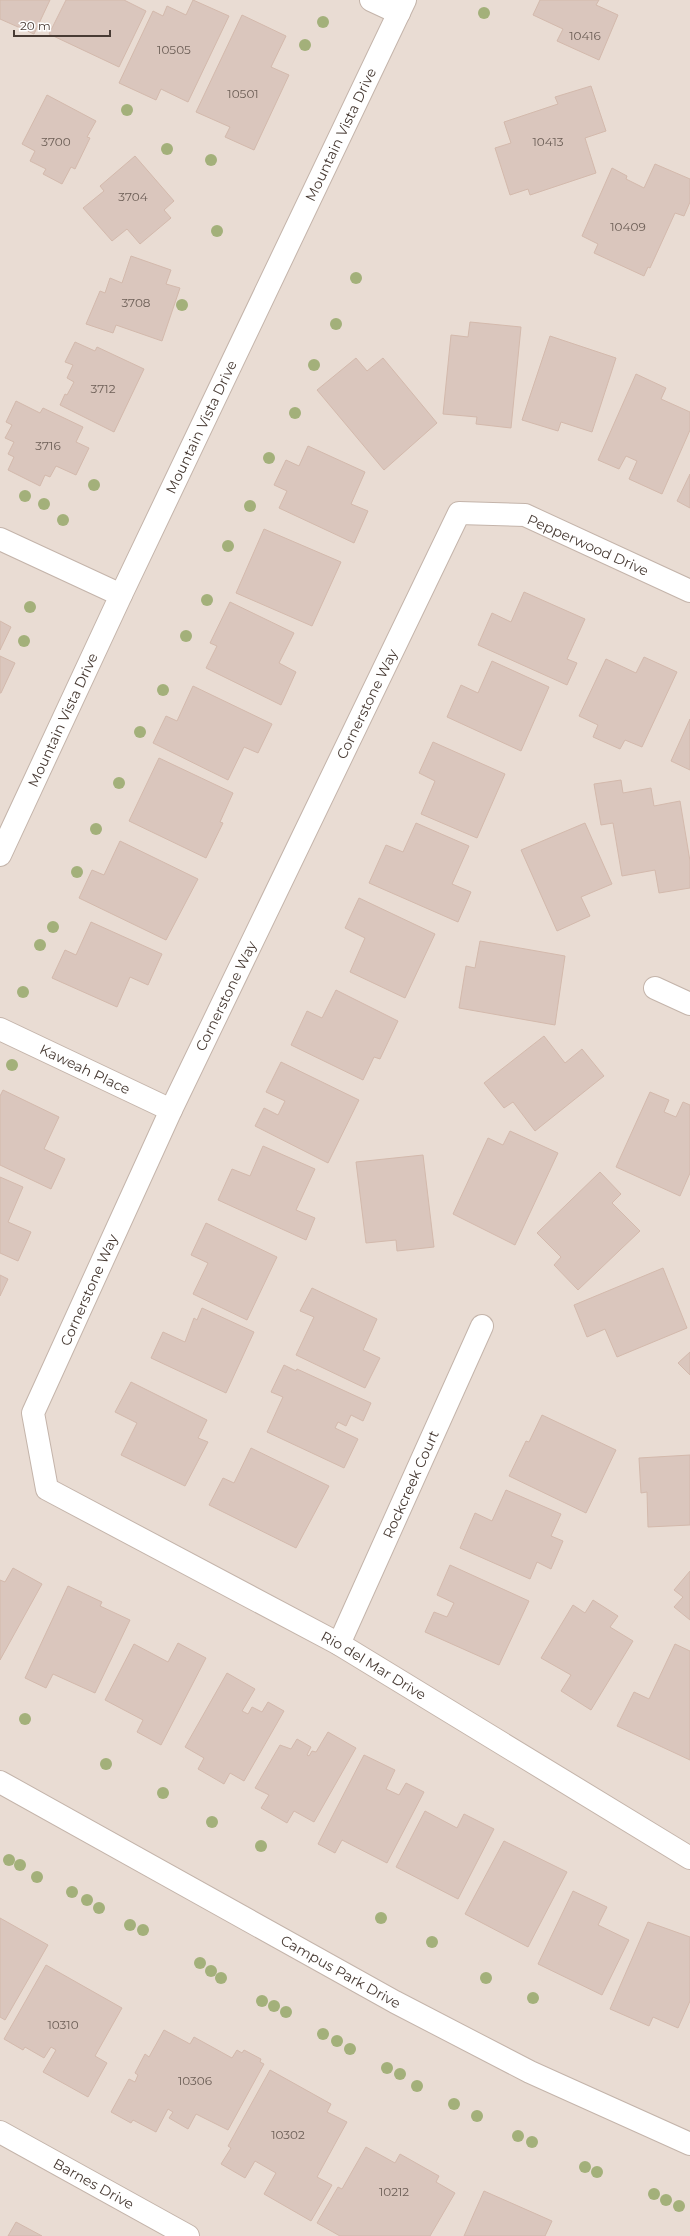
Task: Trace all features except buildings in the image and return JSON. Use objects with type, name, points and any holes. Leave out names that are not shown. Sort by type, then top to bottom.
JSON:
[{"type":"street","points":[[372,0],[402,6]]},
{"type":"street","name":"Mountain Vista Drive","points":[[0,855],[121,595],[402,6]]},
{"type":"street","name":"Pepperwood Drive","points":[[459,513],[525,515],[690,591]]},
{"type":"street","name":"Cornerstone Way","points":[[47,1489],[33,1413],[171,1110],[459,513]]},
{"type":"street","points":[[0,539],[121,595]]},
{"type":"street","points":[[655,988],[690,1004]]},
{"type":"street","name":"Kaweah Place","points":[[0,1029],[171,1110]]},
{"type":"street","name":"Rockcreek Court","points":[[339,1644],[482,1326]]},
{"type":"street","name":"Rio del Mar Drive","points":[[47,1489],[339,1644],[690,1858]]},
{"type":"street","name":"Campus Park Drive","points":[[0,1782],[402,2005],[530,2072],[690,2144]]},
{"type":"street","name":"Barnes Drive","points":[[0,2132],[188,2236]]},
{"type":"shaded area","points":[[0,0],[690,0],[690,2236],[0,2236]]}]
